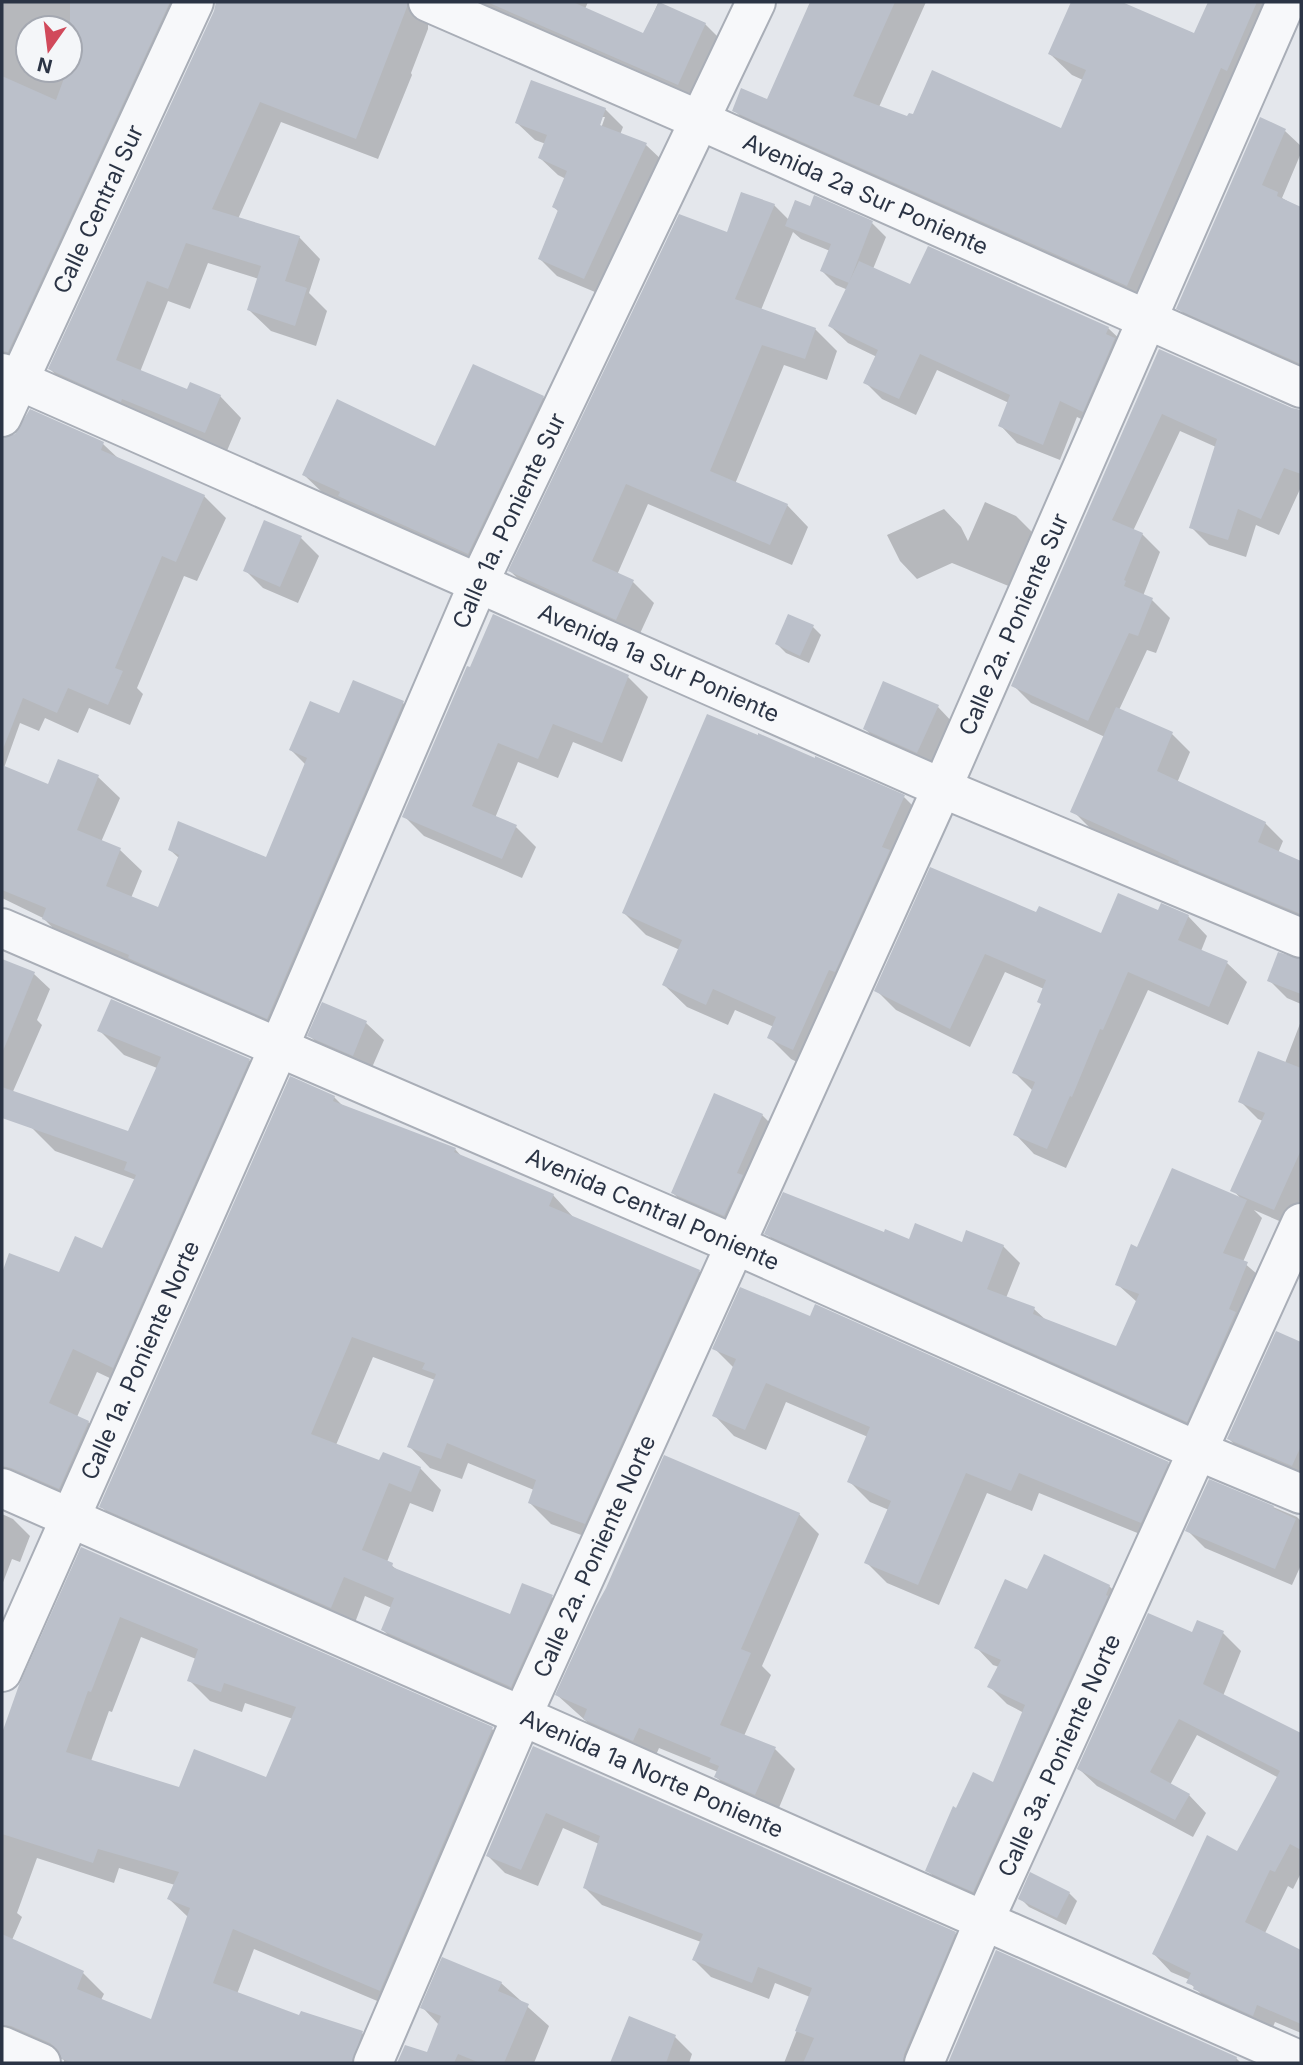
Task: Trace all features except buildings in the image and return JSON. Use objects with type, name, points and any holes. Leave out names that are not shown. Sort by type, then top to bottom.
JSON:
[{"type":"street","name":"Calle Central Sur","points":[[2,416],[10,377],[194,2]]},
{"type":"street","name":"Avenida 2a Sur Poniente","points":[[428,2],[1301,388]]},
{"type":"street","name":"Calle 1a. Poniente Sur","points":[[279,1047],[479,582],[755,2]]},
{"type":"street","name":"Calle 2a. Poniente Sur","points":[[736,1245],[942,788],[1286,2]]},
{"type":"street","name":"Avenida 1a Sur Poniente","points":[[10,377],[942,788],[1301,938]]},
{"type":"street","name":"Avenida Central Poniente","points":[[2,929],[736,1245],[1198,1451],[1301,1494]]},
{"type":"street","name":"Calle 1a. Poniente Norte","points":[[2,1672],[279,1047]]},
{"type":"street","name":"Calle 3a. Poniente Norte","points":[[924,2063],[984,1921],[1301,1223]]},
{"type":"street","name":"Calle 2a. Poniente Norte","points":[[373,2063],[522,1716],[736,1245]]},
{"type":"street","name":"Avenida 1a Norte Poniente","points":[[2,1488],[1301,2061]]},
{"type":"street","points":[[2,2046],[41,2063]]}]
